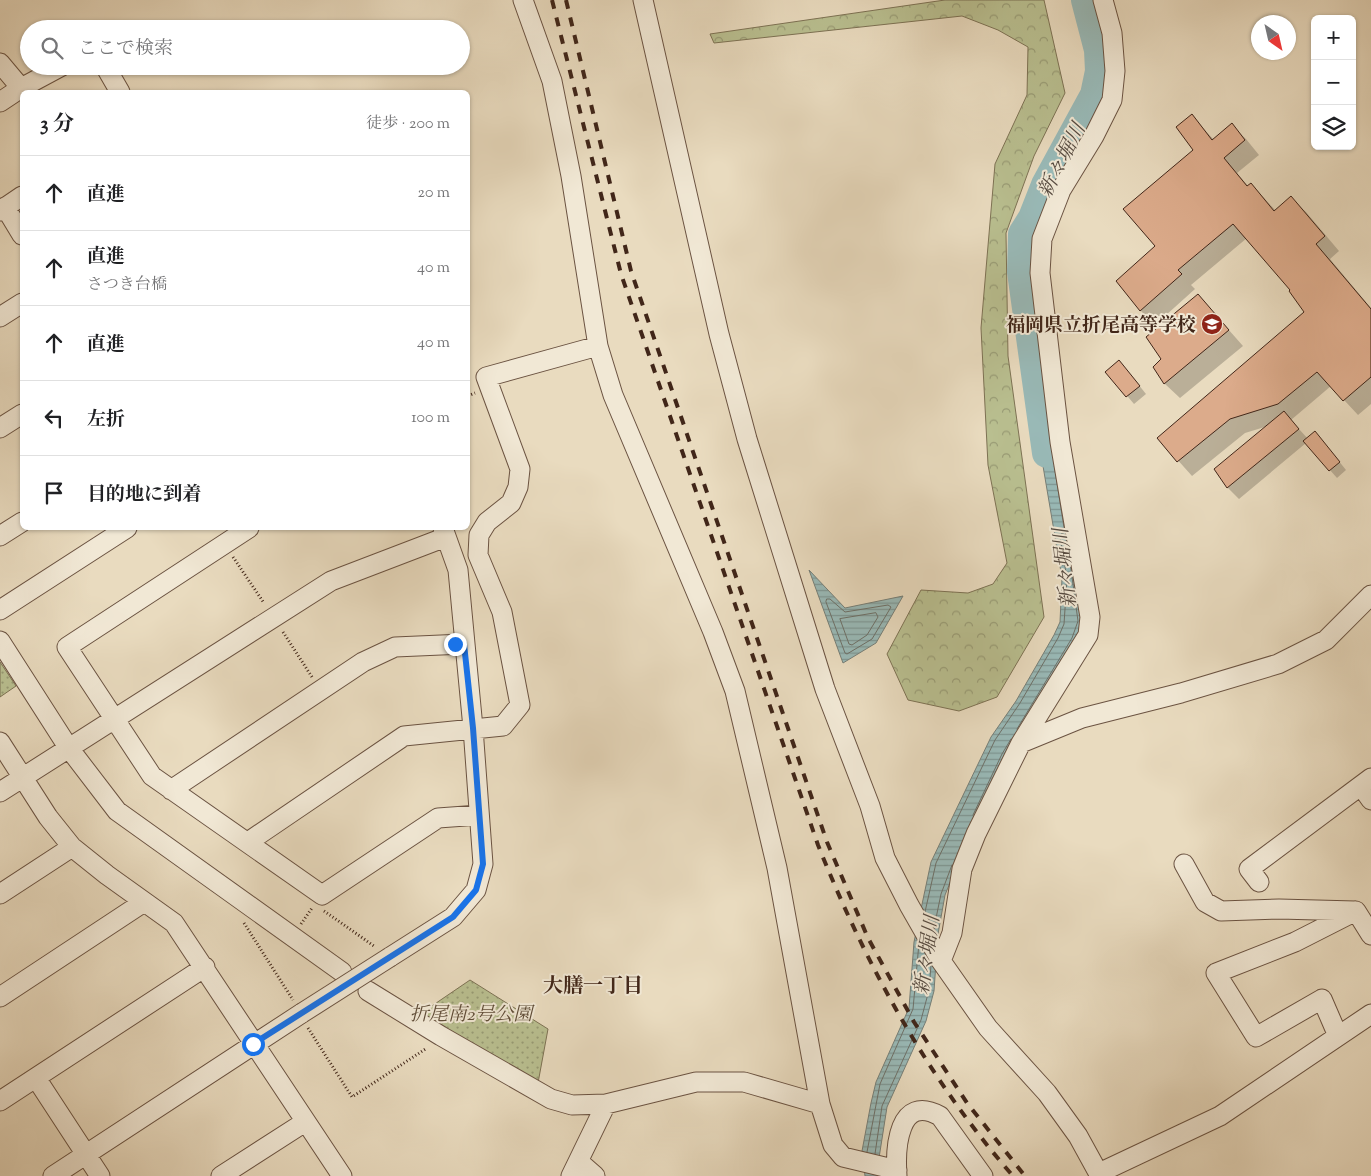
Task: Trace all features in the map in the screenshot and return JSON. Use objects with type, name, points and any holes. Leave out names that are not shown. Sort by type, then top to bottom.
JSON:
[{"type":"street","points":[[523,0],[552,81],[571,176],[598,346],[613,395],[713,632],[735,691],[777,868],[820,1104],[833,1146],[843,1157],[860,1160],[894,1171],[898,1141],[905,1120],[911,1113],[919,1109],[930,1110],[940,1116],[983,1176]]},
{"type":"street","points":[[643,0],[720,334],[747,439],[825,689],[870,806],[886,858],[909,905],[941,961],[988,1028],[1047,1093],[1078,1136],[1099,1175],[1220,1116],[1371,1014]]},
{"type":"street","points":[[941,961],[952,933],[962,869],[976,834],[1021,743],[1088,636],[1090,617],[1060,442],[1040,273],[1042,239],[1061,190],[1094,136],[1112,100],[1115,71],[1112,33],[1102,0]]},
{"type":"street","points":[[0,63],[22,88]]},
{"type":"street","points":[[0,102],[46,75]]},
{"type":"street","points":[[110,75],[119,90]]},
{"type":"street","points":[[20,197],[3,209],[20,232]]},
{"type":"street","points":[[0,317],[20,303]]},
{"type":"street","points":[[248,842],[404,736],[503,726],[520,705],[502,612],[478,555],[479,535],[487,522],[511,503],[518,487],[520,470],[486,377],[598,346]]},
{"type":"street","points":[[0,428],[20,415]]},
{"type":"street","points":[[0,536],[20,523]]},
{"type":"street","points":[[0,610],[124,530]]},
{"type":"street","points":[[246,530],[67,647],[152,776],[322,895],[438,818],[479,815]]},
{"type":"street","points":[[0,792],[331,580],[444,532],[458,570],[473,728],[483,864],[476,890],[453,917],[386,954],[301,1014],[53,1176]]},
{"type":"street","points":[[1021,743],[1082,718],[1182,693],[1278,664],[1326,640],[1371,595]]},
{"type":"street","points":[[0,641],[68,747],[117,811],[342,972]]},
{"type":"street","points":[[171,790],[363,662],[395,648],[464,644]]},
{"type":"street","points":[[0,742],[48,816],[72,847],[174,923],[342,1176]]},
{"type":"street","points":[[1259,882],[1249,869],[1368,788]]},
{"type":"street","points":[[0,894],[72,847]]},
{"type":"street","points":[[1184,864],[1205,902],[1220,911],[1279,908],[1356,911]]},
{"type":"street","points":[[0,997],[144,902]]},
{"type":"street","points":[[1356,911],[1371,935]]},
{"type":"street","points":[[1338,1036],[1322,999],[1256,1036],[1216,974],[1295,942],[1356,911]]},
{"type":"street","points":[[0,1101],[205,967]]},
{"type":"street","points":[[368,991],[440,1036],[551,1099],[572,1105],[606,1104],[696,1082],[744,1082],[820,1104]]},
{"type":"street","points":[[36,1078],[100,1176]]},
{"type":"street","points":[[595,1176],[575,1169],[606,1104]]},
{"type":"street","points":[[221,1176],[305,1122]]},
{"type":"path","points":[[224,544],[320,690]]},
{"type":"path","points":[[293,937],[314,905]]},
{"type":"path","points":[[322,910],[386,954]]},
{"type":"path","points":[[242,921],[352,1097],[429,1047]]},
{"type":"green space","points":[[945,0],[1044,0],[1065,93],[1034,156],[1006,233],[1008,356],[1044,617],[997,697],[959,711],[908,700],[887,654],[921,590],[968,593],[993,584],[1007,563],[988,465],[981,328],[995,164],[1027,95],[1028,47],[998,30],[962,16],[714,43],[710,34]]},
{"type":"green space","points":[[0,662],[16,686],[0,697]]},
{"type":"green space","name":"折尾南2号公園","points":[[470,980],[548,1029],[538,1083],[420,1014]]},
{"type":"water","points":[[1046,412],[1064,528],[1070,532],[1084,622],[1077,640],[969,836],[945,895],[938,934],[934,991],[926,1021],[887,1107],[879,1158],[888,1176],[865,1176],[862,1151],[871,1103],[876,1082],[909,1008],[914,942],[931,862],[991,737],[1016,701],[1060,622],[1062,578],[1034,413]]},
{"type":"water","points":[[809,570],[845,608],[903,596],[876,643],[843,663]]},
{"type":"building","points":[[1192,114],[1212,140],[1232,123],[1245,140],[1224,158],[1247,186],[1251,183],[1274,211],[1291,196],[1325,236],[1316,244],[1371,309],[1371,377],[1343,401],[1317,372],[1278,404],[1230,419],[1177,462],[1157,438],[1304,312],[1290,290],[1233,224],[1178,270],[1182,274],[1140,311],[1116,281],[1155,246],[1123,209],[1193,150],[1176,127]]},
{"type":"building","points":[[1198,294],[1229,330],[1164,384],[1153,367],[1161,359],[1146,337]]},
{"type":"building","points":[[1119,360],[1140,386],[1126,397],[1105,372]]},
{"type":"building","points":[[1284,411],[1299,429],[1227,488],[1214,469]]},
{"type":"building","points":[[1315,431],[1340,462],[1329,471],[1303,441]]},
{"type":"waterway","name":"新々堀川","points":[[1047,453],[1022,272],[1023,234],[1033,218],[1046,185],[1095,95],[1100,71],[1099,50],[1086,0]]},
{"type":"railway","points":[[552,0],[621,274],[818,845],[857,934],[878,977],[902,1019],[953,1100],[1013,1176]]},
{"type":"railway","points":[[566,0],[631,271],[827,842],[868,938],[914,1022],[967,1103],[1025,1176]]},
{"type":"place","name":"福岡県立折尾高等学校","points":[[1212,324]]},
{"type":"district","name":"大膳一丁目","points":[[593,985]]},
{"type":"route","points":[[253,1044],[453,917],[476,890],[483,864],[473,728],[464,644],[455,644]]}]
